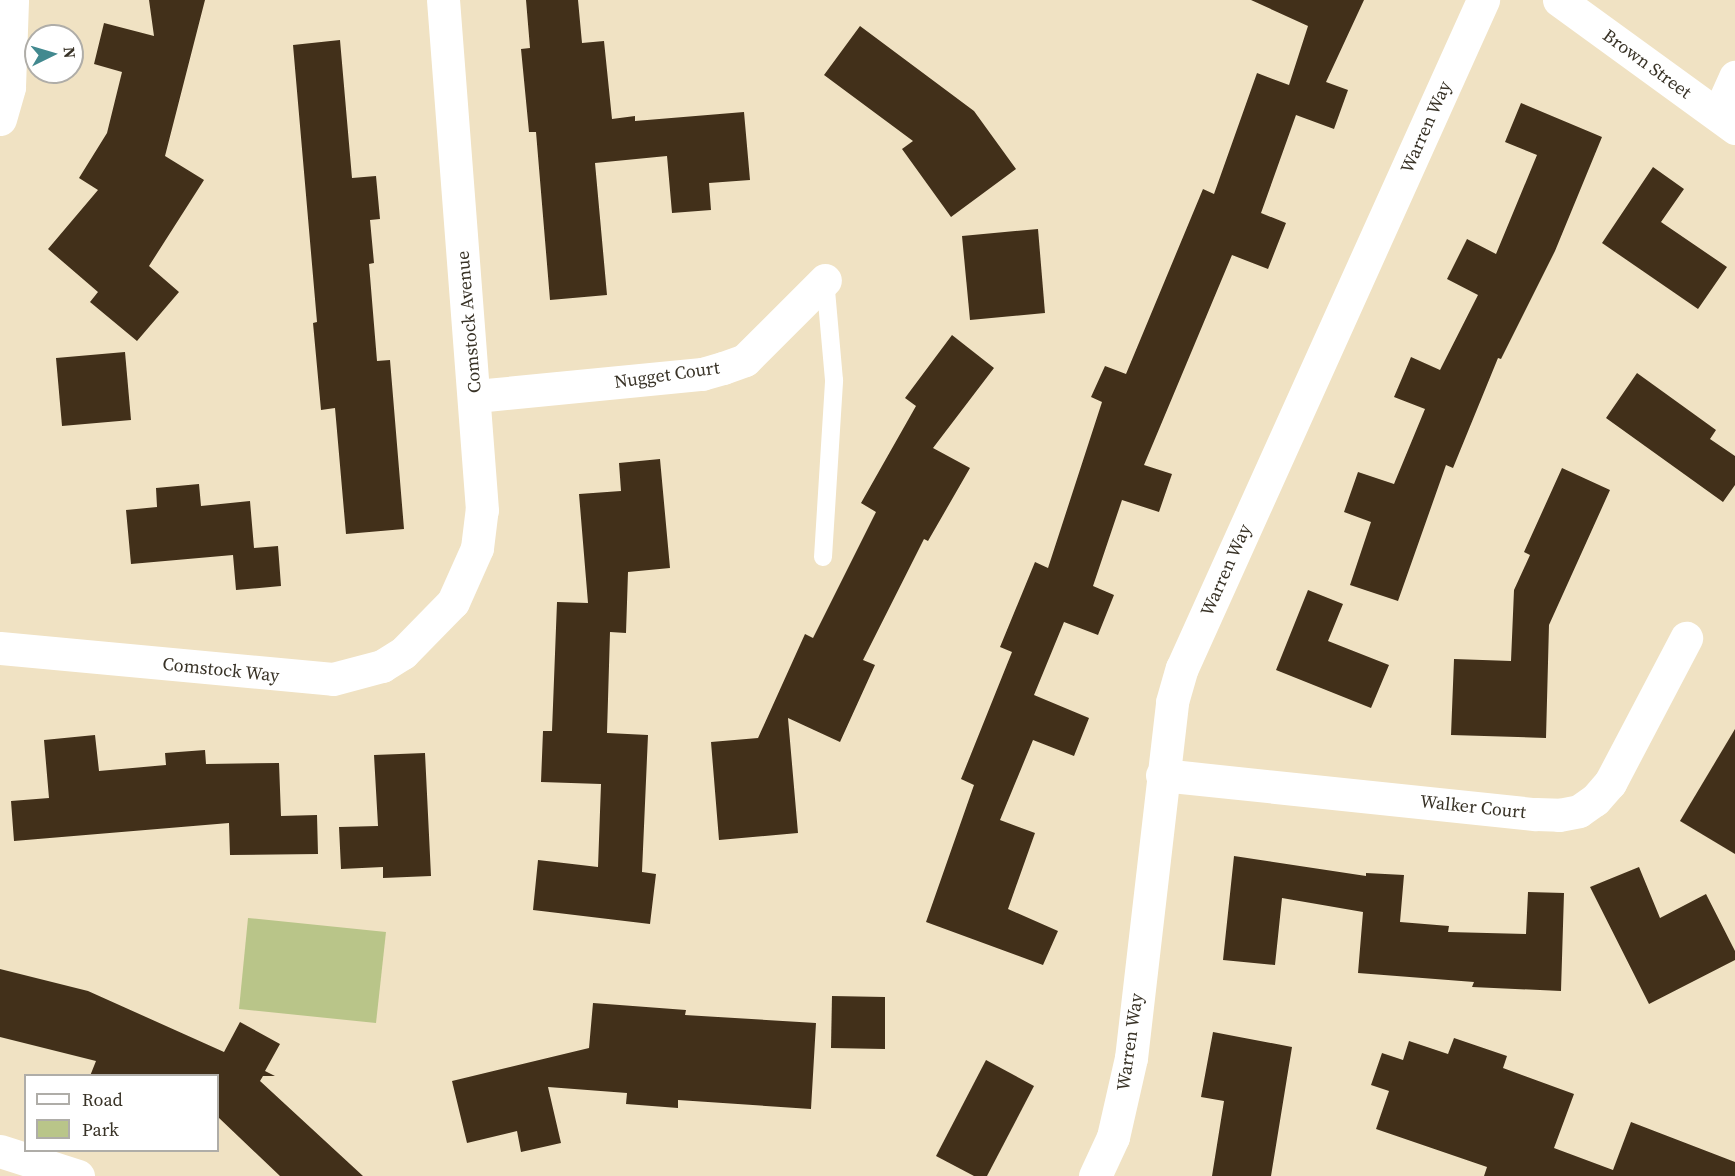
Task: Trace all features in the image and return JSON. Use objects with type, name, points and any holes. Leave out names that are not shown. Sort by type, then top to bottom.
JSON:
[{"type":"street","points":[[0,119],[9,87],[12,0]]},
{"type":"street","name":"Comstock Avenue","points":[[429,630],[453,602],[477,548],[482,510],[476,396],[442,0]]},
{"type":"street","name":"Warren Way","points":[[1095,1176],[1113,1137],[1131,1058],[1162,775],[1172,702],[1182,668],[1483,0]]},
{"type":"street","name":"Brown Street","points":[[1559,0],[1726,122]]},
{"type":"street","points":[[1726,122],[1735,77]]},
{"type":"street","name":"Nugget Court","points":[[476,396],[702,374],[723,368],[752,354],[825,280]]},
{"type":"street","name":"Comstock Way","points":[[0,648],[333,679],[382,666],[429,630]]},
{"type":"street","name":"Walker Court","points":[[1162,775],[1536,814],[1559,815],[1579,811],[1595,800],[1610,783],[1686,638]]},
{"type":"street","points":[[0,1151],[78,1176]]},
{"type":"lane","points":[[823,557],[834,380],[825,280]]},
{"type":"green space","points":[[248,918],[386,932],[376,1023],[239,1009]]},
{"type":"building","points":[[149,0],[205,0],[165,156],[204,180],[149,266],[179,292],[137,341],[90,302],[98,292],[48,249],[98,190],[79,178],[107,133],[122,72],[94,64],[104,23],[154,36]]},
{"type":"building","points":[[526,0],[578,0],[582,43],[604,41],[612,119],[635,116],[635,121],[744,112],[750,180],[709,183],[711,210],[672,213],[667,156],[595,163],[607,295],[550,300],[536,132],[529,132],[521,49],[530,48]]},
{"type":"building","points":[[1251,0],[1364,0],[1326,82],[1348,90],[1334,129],[1296,115],[1261,213],[1286,223],[1268,269],[1232,255],[1144,465],[1172,474],[1159,512],[1122,500],[1093,586],[1114,595],[1098,635],[1064,622],[1034,695],[1089,718],[1074,756],[1033,740],[1000,820],[1035,833],[1008,909],[1058,931],[1043,965],[926,922],[974,785],[961,779],[1012,652],[1000,647],[1035,562],[1048,568],[1102,402],[1091,397],[1105,366],[1126,374],[1203,189],[1214,194],[1257,73],[1289,85],[1308,26]]},
{"type":"building","points":[[860,26],[974,111],[1016,169],[951,217],[902,149],[913,141],[824,75]]},
{"type":"building","points":[[340,40],[352,178],[376,176],[380,219],[370,220],[374,263],[369,264],[377,361],[390,360],[404,529],[346,534],[335,408],[321,410],[313,323],[317,322],[293,45]]},
{"type":"building","points":[[1521,103],[1602,137],[1555,251],[1501,359],[1498,358],[1453,468],[1446,465],[1398,601],[1350,585],[1371,522],[1344,512],[1358,472],[1394,484],[1425,409],[1394,397],[1411,357],[1440,370],[1478,295],[1447,279],[1467,239],[1496,254],[1537,155],[1505,142]]},
{"type":"building","points":[[1653,167],[1684,189],[1661,222],[1727,267],[1698,309],[1602,243]]},
{"type":"building","points":[[1038,229],[1045,313],[970,320],[962,236]]},
{"type":"building","points":[[952,335],[994,368],[933,448],[970,468],[928,541],[924,539],[863,660],[875,665],[840,742],[788,718],[798,833],[719,840],[711,742],[758,738],[805,634],[813,638],[876,512],[861,503],[916,406],[905,398]]},
{"type":"building","points":[[125,352],[131,420],[62,426],[56,358]]},
{"type":"building","points":[[1637,373],[1716,430],[1710,439],[1735,456],[1735,485],[1723,502],[1606,418]]},
{"type":"building","points":[[660,459],[670,568],[628,572],[626,633],[610,632],[607,733],[648,735],[642,872],[656,874],[650,924],[533,910],[538,860],[598,867],[601,784],[541,782],[543,731],[552,731],[557,602],[588,603],[579,494],[621,491],[619,463]]},
{"type":"building","points":[[1562,468],[1610,490],[1549,625],[1546,738],[1451,735],[1454,659],[1511,661],[1514,590],[1530,555],[1524,552]]},
{"type":"building","points":[[199,484],[201,506],[250,501],[254,548],[278,546],[281,586],[236,590],[233,555],[131,564],[126,510],[157,507],[156,488]]},
{"type":"building","points":[[1308,590],[1343,604],[1328,641],[1389,665],[1371,708],[1276,670]]},
{"type":"building","points":[[1735,729],[1735,854],[1680,821]]},
{"type":"building","points":[[95,735],[99,771],[166,765],[165,753],[205,750],[206,764],[279,763],[281,816],[317,815],[318,854],[230,855],[229,823],[14,841],[11,801],[49,798],[44,740]]},
{"type":"building","points":[[425,753],[431,876],[383,878],[383,867],[341,869],[339,827],[378,826],[374,755]]},
{"type":"building","points":[[1234,856],[1366,876],[1366,873],[1404,875],[1400,922],[1449,926],[1448,932],[1526,934],[1528,892],[1564,893],[1561,991],[1472,987],[1474,982],[1358,973],[1363,912],[1282,898],[1275,965],[1223,960]]},
{"type":"building","points":[[1639,867],[1660,918],[1706,894],[1735,951],[1735,960],[1649,1004],[1590,887]]},
{"type":"building","points":[[0,969],[88,991],[224,1052],[240,1022],[280,1044],[265,1071],[275,1076],[263,1076],[260,1081],[363,1176],[280,1176],[219,1118],[219,1074],[91,1074],[96,1061],[0,1037]]},
{"type":"building","points":[[832,996],[885,997],[885,1049],[831,1048]]},
{"type":"building","points":[[593,1003],[686,1010],[685,1015],[816,1023],[811,1109],[678,1100],[678,1108],[626,1104],[627,1093],[548,1087],[561,1143],[521,1152],[517,1131],[467,1143],[452,1081],[589,1048]]},
{"type":"building","points":[[1213,1032],[1292,1047],[1271,1176],[1212,1176],[1224,1101],[1201,1097]]},
{"type":"building","points":[[1454,1038],[1507,1056],[1503,1068],[1574,1094],[1554,1148],[1613,1170],[1631,1122],[1735,1162],[1735,1176],[1484,1176],[1487,1167],[1376,1129],[1389,1091],[1371,1085],[1382,1053],[1403,1060],[1409,1041],[1448,1054]]},
{"type":"building","points":[[986,1060],[1034,1086],[987,1176],[974,1176],[936,1156]]}]
